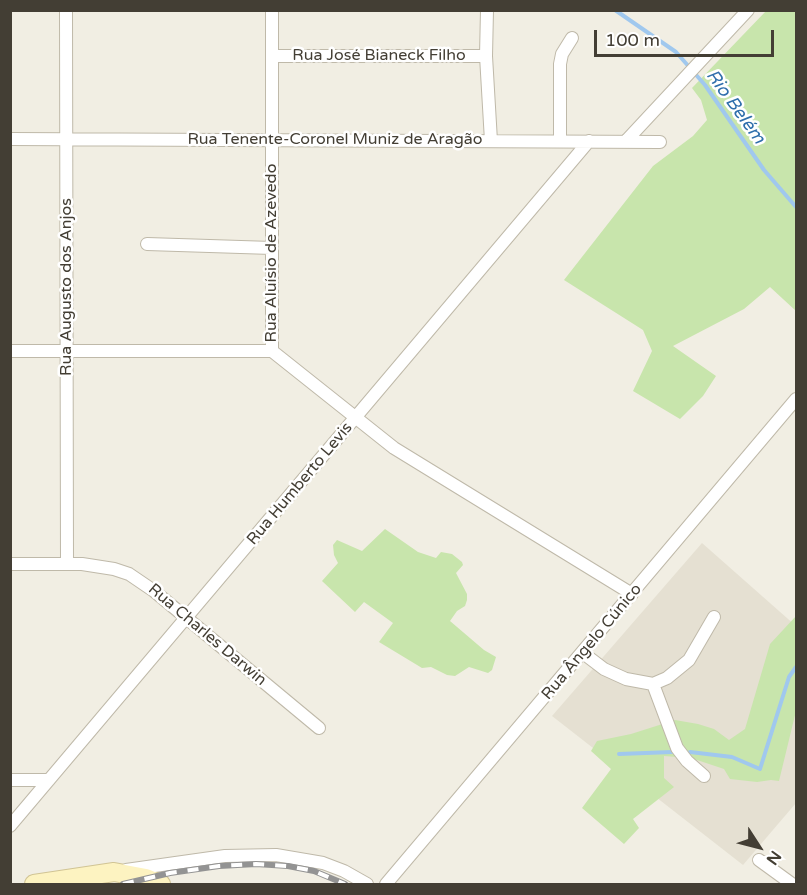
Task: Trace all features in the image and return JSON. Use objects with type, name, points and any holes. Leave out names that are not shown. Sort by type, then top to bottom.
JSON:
[{"type":"main road","points":[[34,885],[114,872],[146,878],[161,885]]},
{"type":"street","name":"Rua Augusto dos Anjos","points":[[66,10],[67,564]]},
{"type":"street","name":"Rua Aluísio de Azevedo","points":[[272,10],[272,351]]},
{"type":"street","points":[[487,10],[486,56],[491,141]]},
{"type":"street","points":[[625,141],[748,10]]},
{"type":"street","points":[[560,141],[560,64],[562,54],[572,38]]},
{"type":"street","name":"Rua José Bianeck Filho","points":[[272,57],[486,56]]},
{"type":"street","name":"Rua Tenente-Coronel Muniz de Aragão","points":[[10,139],[660,142]]},
{"type":"street","name":"Rua Humberto Levis","points":[[10,826],[589,141]]},
{"type":"street","points":[[147,244],[272,248]]},
{"type":"street","points":[[10,351],[272,351],[406,456],[632,594]]},
{"type":"street","name":"Rua Ângelo Cúnico","points":[[386,885],[796,399]]},
{"type":"street","name":"Rua Charles Darwin","points":[[10,564],[98,566],[129,574],[154,591],[319,728]]},
{"type":"street","points":[[583,652],[604,669],[626,679],[653,684],[668,678],[689,660],[714,617]]},
{"type":"street","points":[[653,684],[677,748],[687,762],[704,776]]},
{"type":"street","points":[[10,780],[49,780]]},
{"type":"street","points":[[114,872],[225,856],[276,855],[323,863],[344,871],[367,885]]},
{"type":"street","points":[[759,860],[792,885]]},
{"type":"shaded area","points":[[702,543],[796,626],[796,803],[743,865],[552,716]]},
{"type":"green space","points":[[766,11],[796,11],[796,311],[770,287],[744,309],[673,346],[716,376],[703,396],[680,419],[633,391],[652,351],[643,330],[564,280],[653,166],[693,136],[707,120],[701,100],[692,88]]},
{"type":"green space","points":[[385,529],[418,552],[436,558],[441,552],[452,554],[462,562],[463,565],[456,573],[467,594],[467,600],[465,606],[457,611],[450,621],[484,650],[496,657],[492,670],[488,673],[469,667],[455,676],[447,675],[431,667],[422,668],[379,642],[393,623],[364,602],[355,612],[322,581],[338,563],[333,545],[337,540],[362,551]]},
{"type":"green space","points":[[796,616],[796,711],[779,781],[757,782],[730,779],[724,769],[691,758],[664,756],[664,778],[674,787],[633,819],[639,828],[624,844],[582,808],[611,769],[591,751],[597,741],[631,734],[675,720],[714,729],[729,740],[745,729],[770,644]]},
{"type":"waterway","name":"Rio Belém","points":[[615,10],[676,52],[705,85],[764,170],[796,207]]},
{"type":"waterway","points":[[690,752],[732,757],[760,769],[789,677],[796,667]]},
{"type":"waterway","points":[[619,754],[672,752]]},
{"type":"railway","points":[[123,884],[170,873],[219,866],[256,864],[288,866],[314,871],[345,884]]}]
